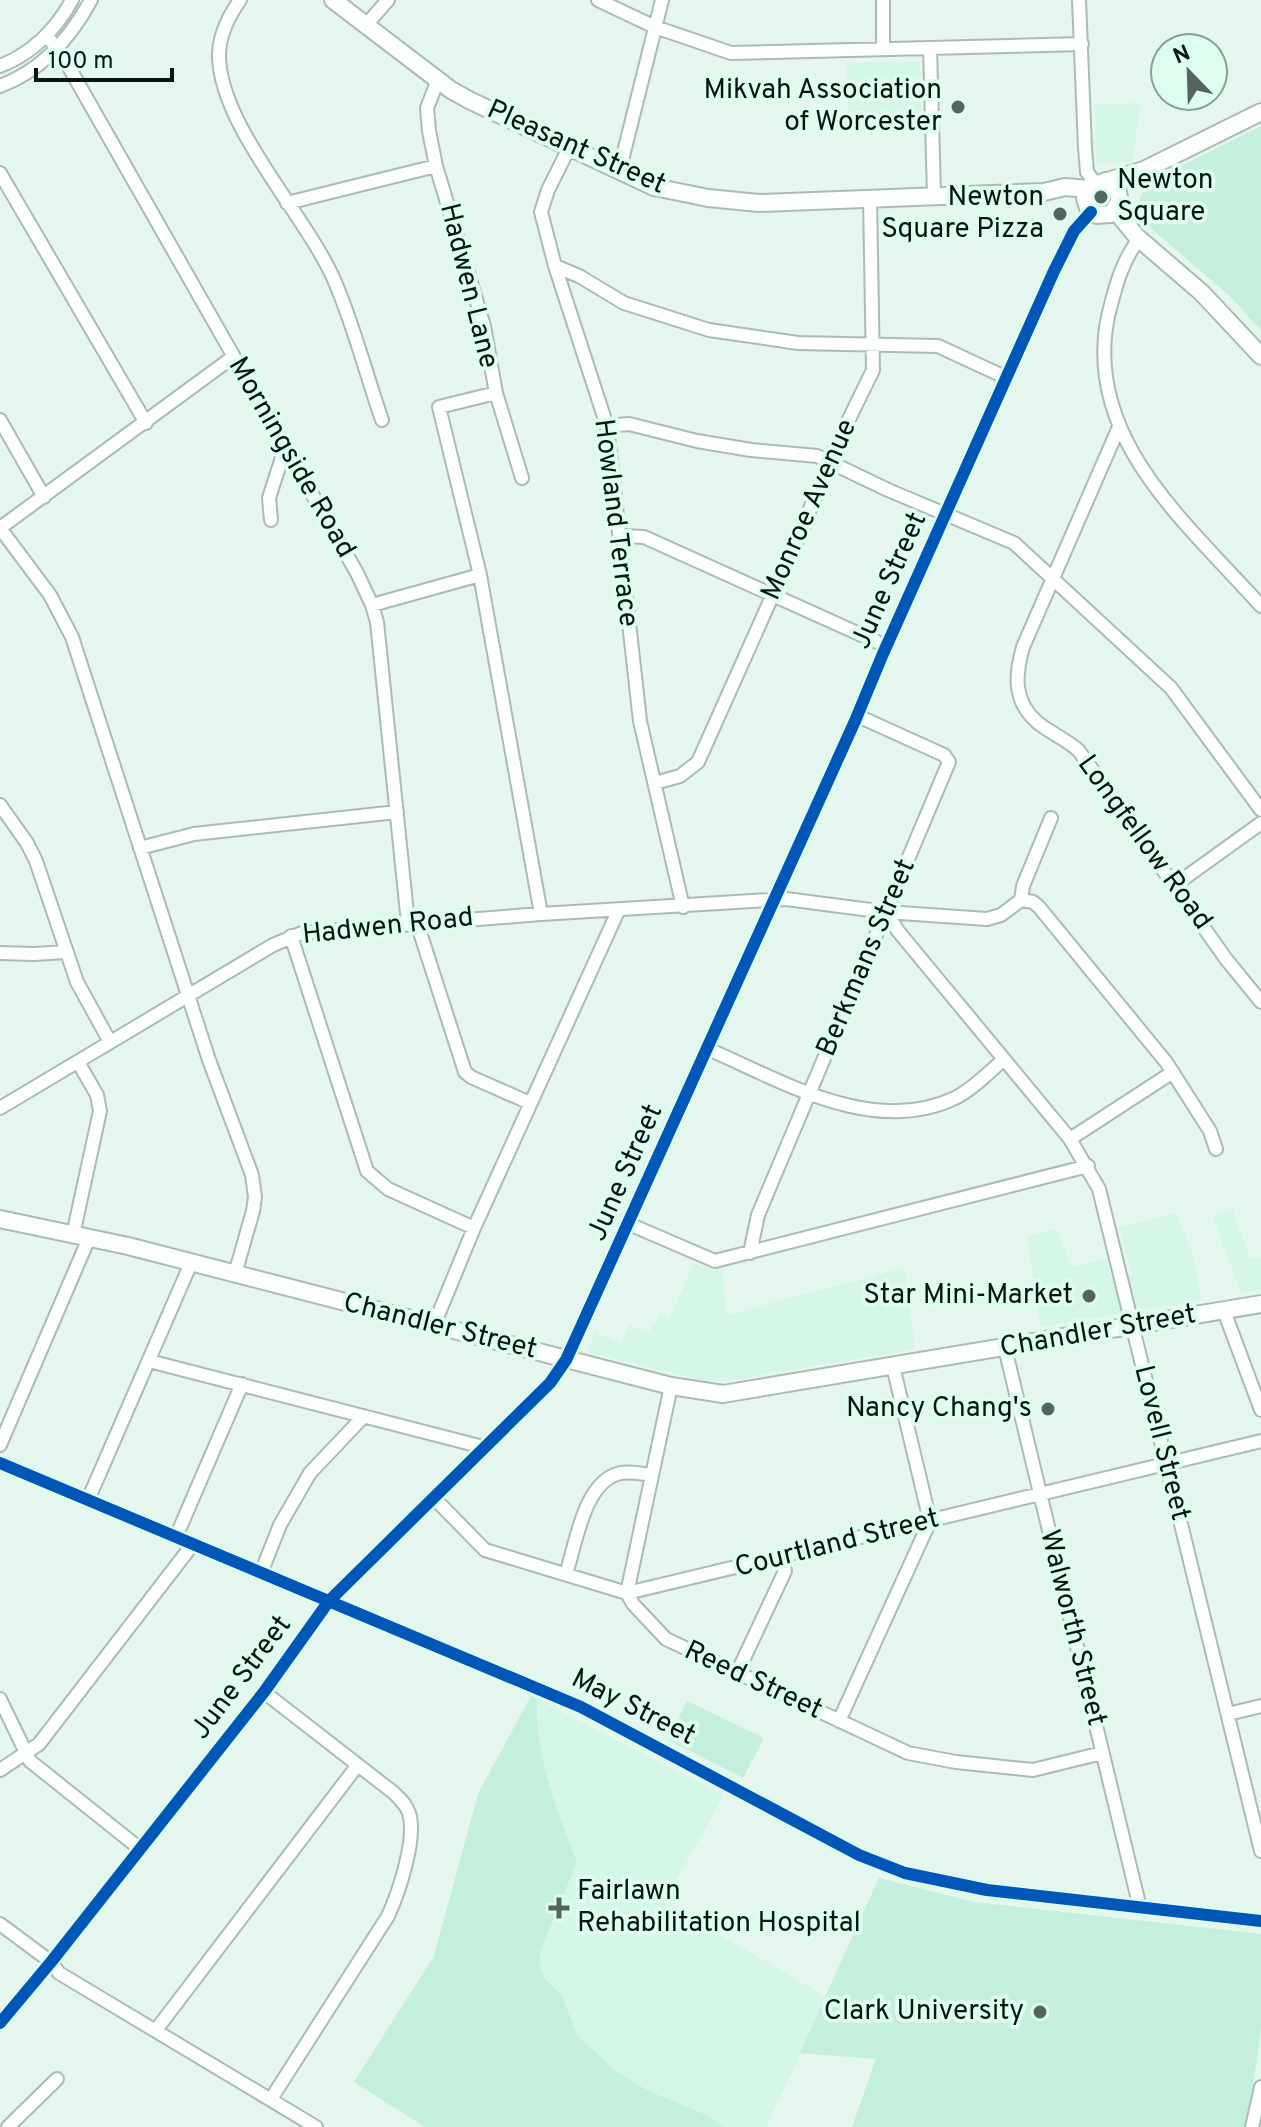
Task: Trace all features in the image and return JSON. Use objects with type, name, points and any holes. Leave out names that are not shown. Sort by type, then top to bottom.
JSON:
[{"type":"main road","name":"Pleasant Street","points":[[333,0],[438,80],[471,101],[654,187],[720,200],[759,203],[1044,192],[1065,187],[1093,194]]},
{"type":"main road","points":[[1093,194],[1261,112]]},
{"type":"main road","points":[[1093,194],[1106,216],[1144,170]]},
{"type":"main road","points":[[1093,194],[1117,189],[1118,203],[1139,239],[1202,293],[1261,356]]},
{"type":"main road","name":"Chandler Street","points":[[0,1219],[191,1263],[671,1386],[723,1394],[1261,1304]]},
{"type":"street","points":[[0,66],[30,50],[47,36],[72,0]]},
{"type":"street","points":[[0,86],[28,71],[57,48],[80,20],[91,0]]},
{"type":"street","points":[[240,0],[224,28],[220,42],[223,83],[233,109],[335,280],[382,420]]},
{"type":"street","points":[[366,25],[388,0]]},
{"type":"street","points":[[598,0],[655,27],[731,53],[1082,44]]},
{"type":"street","points":[[619,172],[662,0]]},
{"type":"street","points":[[883,0],[883,49]]},
{"type":"street","points":[[1079,0],[1085,148],[1093,194]]},
{"type":"street","name":"Morningside Road","points":[[47,36],[57,48],[372,605],[377,622],[397,812],[413,923],[465,1072],[530,1103]]},
{"type":"street","points":[[930,48],[934,195]]},
{"type":"street","name":"Hadwen Lane","points":[[438,80],[427,108],[436,166],[484,326],[496,393],[439,407],[480,575]]},
{"type":"street","name":"Howland Terrace","points":[[569,148],[548,190],[541,212],[555,266],[607,426],[640,721],[683,907]]},
{"type":"street","points":[[287,203],[436,166]]},
{"type":"street","points":[[0,173],[146,423]]},
{"type":"street","name":"June Street","points":[[0,2023],[264,1692],[329,1601],[550,1383],[566,1360],[858,716],[886,646],[1007,378],[1093,194]]},
{"type":"street","name":"Monroe Avenue","points":[[655,783],[680,776],[698,762],[773,595],[828,462],[873,370],[870,197]]},
{"type":"street","points":[[1139,239],[1119,276],[1107,322],[1107,382],[1119,427],[1142,471],[1261,606]]},
{"type":"street","points":[[555,266],[579,276],[624,303],[709,330],[798,343],[938,346],[1007,378]]},
{"type":"street","points":[[233,357],[0,528],[50,595],[66,624],[254,1186],[253,1211],[235,1274]]},
{"type":"street","points":[[496,393],[522,478]]},
{"type":"street","points":[[0,420],[44,497]]},
{"type":"street","points":[[607,426],[629,424],[697,441],[817,456],[1014,543],[1171,688],[1261,810]]},
{"type":"street","name":"Longfellow Road","points":[[1119,427],[1023,647],[1016,680],[1022,702],[1039,724],[1066,739],[1079,751],[1226,959],[1261,1002]]},
{"type":"street","points":[[271,520],[269,498],[285,448]]},
{"type":"street","points":[[621,536],[644,537],[886,646]]},
{"type":"street","points":[[372,605],[480,575],[541,914]]},
{"type":"street","name":"Berkmans Street","points":[[750,1253],[758,1215],[949,759],[858,716]]},
{"type":"street","points":[[0,805],[36,861],[77,982],[110,1042]]},
{"type":"street","points":[[140,848],[194,834],[397,812]]},
{"type":"street","points":[[1051,818],[1023,886],[1021,900],[1033,902],[1039,907],[1173,1072],[1210,1131],[1216,1149]]},
{"type":"street","points":[[1175,885],[1261,823]]},
{"type":"street","name":"Hadwen Road","points":[[0,1108],[291,936],[413,923],[786,899],[886,912],[987,919],[1001,915],[1021,900]]},
{"type":"street","points":[[434,1325],[474,1228],[619,909]]},
{"type":"street","name":"Lovell Street","points":[[886,912],[1070,1139],[1088,1166],[1102,1199],[1261,1851]]},
{"type":"street","points":[[291,936],[367,1171],[388,1189],[474,1228]]},
{"type":"street","points":[[0,953],[66,952]]},
{"type":"street","points":[[708,1049],[810,1093],[871,1110],[917,1109],[955,1097],[972,1087],[1003,1060]]},
{"type":"street","points":[[0,1445],[81,1236],[100,1111],[97,1095],[78,1062]]},
{"type":"street","points":[[1070,1139],[1173,1072]]},
{"type":"street","points":[[629,1224],[715,1261],[1088,1166]]},
{"type":"street","points":[[88,1500],[191,1263]]},
{"type":"street","points":[[1224,1311],[1261,1410]]},
{"type":"street","name":"Walworth Street","points":[[1005,1348],[1140,1908]]},
{"type":"street","points":[[149,1361],[483,1447]]},
{"type":"street","points":[[839,1721],[930,1521],[893,1366]]},
{"type":"street","points":[[176,1537],[242,1384]]},
{"type":"street","points":[[434,1498],[485,1550],[627,1593],[671,1386]]},
{"type":"street","points":[[261,1573],[280,1525],[310,1473],[364,1416]]},
{"type":"street","name":"Courtland Street","points":[[627,1593],[1261,1441]]},
{"type":"street","name":"May Street","points":[[0,1463],[581,1707],[859,1855],[893,1869],[987,1890],[1261,1921]]},
{"type":"street","points":[[566,1574],[588,1506],[600,1484],[621,1473],[652,1475]]},
{"type":"street","points":[[0,1770],[39,1744],[193,1544]]},
{"type":"street","points":[[737,1673],[785,1571],[782,1557]]},
{"type":"street","name":"Reed Street","points":[[627,1593],[633,1604],[666,1639],[908,1753],[1000,1768],[1033,1770],[1102,1753]]},
{"type":"street","points":[[264,1692],[404,1802],[409,1813],[411,1838],[395,1901],[374,1941],[271,2099]]},
{"type":"street","points":[[0,1699],[25,1753],[36,1768],[139,1848]]},
{"type":"street","points":[[1228,1714],[1261,1706]]},
{"type":"street","points":[[156,2030],[357,1766]]},
{"type":"street","points":[[0,1924],[51,1962],[59,1973],[316,2127]]},
{"type":"street","points":[[8,2127],[57,2079]]},
{"type":"street","points":[[1255,2124],[1261,2087]]},
{"type":"shaded area","points":[[920,61],[921,123],[848,124],[847,63]]},
{"type":"shaded area","points":[[1141,103],[1132,162],[1096,164],[1095,104]]},
{"type":"shaded area","points":[[1261,126],[1261,331],[1230,296],[1146,224],[1139,206],[1144,190],[1153,180]]},
{"type":"shaded area","points":[[1232,1209],[1250,1258],[1261,1257],[1261,1290],[1241,1293],[1213,1217]]},
{"type":"shaded area","points":[[1176,1213],[1195,1261],[1201,1300],[1041,1327],[1027,1236],[1057,1229],[1071,1267],[1106,1258],[1113,1281],[1132,1276],[1119,1228]]},
{"type":"shaded area","points":[[694,1263],[714,1271],[722,1268],[726,1315],[904,1268],[915,1349],[727,1381],[704,1381],[587,1352],[595,1332],[621,1344],[630,1325],[648,1333],[660,1315],[669,1319]]},
{"type":"shaded area","points":[[531,1696],[724,1795],[664,1902],[825,1996],[879,1878],[974,1902],[1261,1934],[1261,2027],[1244,2127],[852,2127],[876,2059],[801,2053],[766,2127],[425,2127],[354,2082],[434,1956],[478,1794]]},
{"type":"shaded area","points":[[531,1696],[537,1699],[539,1741],[548,1782],[577,1862],[541,1949],[539,1962],[544,1978],[562,1996],[577,2035],[613,2069],[648,2091],[707,2115],[724,2127],[425,2127],[354,2082],[434,1956],[478,1794]]},
{"type":"shaded area","points":[[687,1701],[764,1738],[743,1778],[668,1740]]},
{"type":"shaded area","name":"Clark University","points":[[879,1878],[974,1902],[1261,1934],[1261,2027],[1244,2127],[852,2127],[876,2059],[800,2053]]},
{"type":"cycle path","points":[[0,2023],[264,1692],[329,1601],[550,1383],[566,1360],[855,721],[1054,271],[1074,231],[1091,212]]},
{"type":"cycle path","points":[[0,1463],[581,1707],[859,1855],[905,1873],[987,1890],[1261,1921]]},
{"type":"place","name":"Mikvah Association of Worcester","points":[[958,107]]},
{"type":"place","name":"Newton Square","points":[[1101,197]]},
{"type":"place","name":"Newton Square Pizza","points":[[1060,214]]},
{"type":"place","name":"Star Mini-Market","points":[[1089,1296]]},
{"type":"place","name":"Nancy Chang's","points":[[1048,1409]]},
{"type":"place","name":"Fairlawn Rehabilitation Hospital","points":[[559,1908]]},
{"type":"place","name":"Clark University","points":[[1040,2012]]}]
